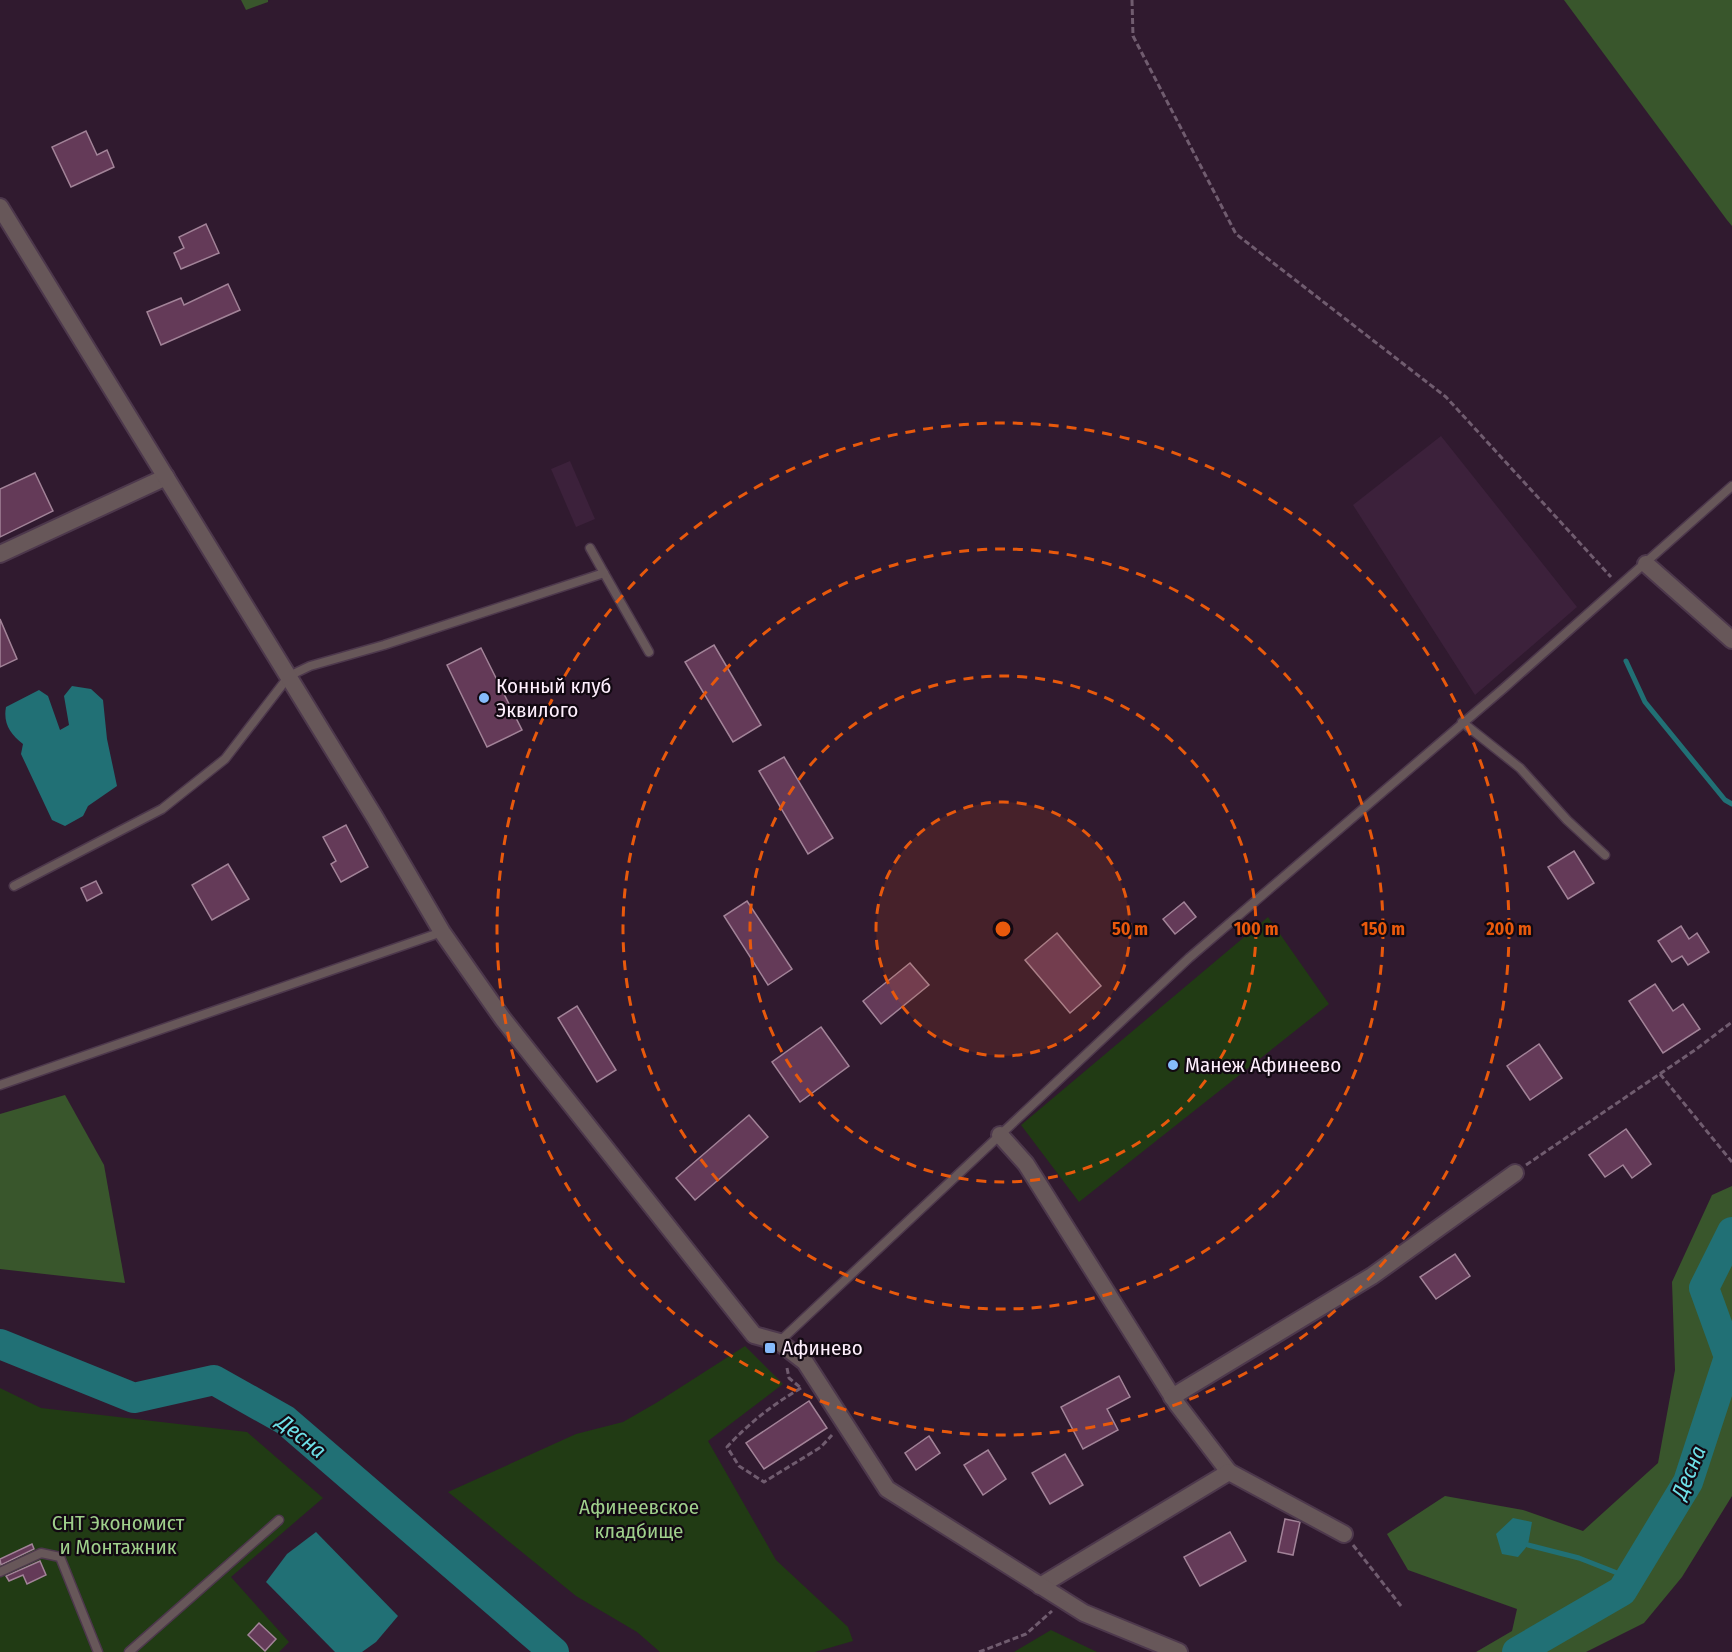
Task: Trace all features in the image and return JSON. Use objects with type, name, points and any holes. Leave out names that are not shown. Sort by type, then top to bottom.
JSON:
[{"type":"street","points":[[0,207],[289,676],[442,932],[503,1019],[754,1335],[785,1346],[805,1362],[887,1489],[1083,1613],[1179,1652]]},
{"type":"street","points":[[0,554],[166,477]]},
{"type":"street","points":[[1646,564],[1732,640]]},
{"type":"street","points":[[1000,1135],[1026,1164],[1173,1397],[1229,1472],[1344,1534]]},
{"type":"street","points":[[1173,1397],[1372,1276],[1515,1173]]},
{"type":"street","points":[[1040,1586],[1229,1472]]},
{"type":"lane","points":[[785,1346],[1000,1135],[1189,958],[1646,564],[1732,486]]},
{"type":"lane","points":[[590,548],[650,652]]},
{"type":"lane","points":[[14,886],[162,809],[225,759],[289,676],[310,666],[384,645],[604,573]]},
{"type":"lane","points":[[1462,722],[1520,768],[1567,820],[1605,855]]},
{"type":"lane","points":[[0,1084],[442,932]]},
{"type":"lane","points":[[129,1652],[279,1520]]},
{"type":"lane","points":[[0,1572],[41,1553],[60,1557],[98,1652]]},
{"type":"path","points":[[1132,0],[1133,36],[1236,234],[1446,397],[1620,586]]},
{"type":"path","points":[[1515,1173],[1732,1022]]},
{"type":"path","points":[[1660,1074],[1732,1162]]},
{"type":"path","points":[[785,1346],[784,1358],[789,1378],[806,1392]]},
{"type":"path","points":[[801,1388],[773,1404],[746,1426],[727,1447],[739,1466],[764,1482],[821,1447],[832,1435],[832,1425]]},
{"type":"path","points":[[1344,1534],[1401,1605]]},
{"type":"path","points":[[979,1652],[1026,1634],[1064,1601]]},
{"type":"shaded area","points":[[241,0],[268,0],[268,2],[246,10]]},
{"type":"shaded area","points":[[1564,0],[1732,0],[1732,226],[1727,220]]},
{"type":"shaded area","points":[[1441,436],[1577,607],[1475,695],[1353,505]]},
{"type":"shaded area","points":[[570,461],[595,519],[576,527],[551,469]]},
{"type":"shaded area","points":[[72,686],[91,689],[103,700],[107,739],[117,786],[88,806],[83,816],[65,826],[52,820],[21,754],[23,744],[8,728],[5,713],[6,707],[39,690],[48,696],[60,730],[69,725],[64,696]]},
{"type":"shaded area","points":[[65,1095],[104,1165],[125,1283],[0,1269],[0,1114]]},
{"type":"shaded area","points":[[1732,1186],[1732,1496],[1682,1577],[1644,1623],[1586,1652],[1476,1652],[1512,1631],[1517,1609],[1408,1570],[1387,1534],[1445,1496],[1523,1510],[1583,1531],[1658,1463],[1675,1370],[1672,1282],[1712,1195]]},
{"type":"shaded area","points":[[1513,1518],[1532,1522],[1528,1545],[1518,1557],[1502,1554],[1496,1534]]},
{"type":"shaded area","points":[[316,1532],[398,1616],[376,1642],[362,1652],[335,1652],[266,1582],[287,1554]]},
{"type":"green space","name":"Манеж Афинеево","points":[[1268,917],[1329,1004],[1079,1202],[1021,1125]]},
{"type":"green space","name":"Афинеевское кладбище","points":[[745,1346],[783,1384],[708,1441],[776,1560],[848,1627],[853,1641],[815,1652],[660,1652],[637,1632],[576,1596],[448,1492],[576,1434],[623,1422]]},
{"type":"green space","name":"СНТ Экономист и Монтажник","points":[[0,1388],[41,1408],[247,1432],[323,1498],[231,1577],[289,1642],[279,1652],[0,1652]]},
{"type":"green space","points":[[1051,1630],[1097,1652],[1014,1652]]},
{"type":"building","points":[[86,131],[97,155],[107,150],[114,167],[71,187],[52,147]]},
{"type":"building","points":[[206,224],[219,253],[181,269],[174,253],[184,248],[179,237]]},
{"type":"building","points":[[228,284],[240,310],[161,345],[147,312],[181,298],[184,305]]},
{"type":"building","points":[[35,473],[53,511],[0,537],[0,489]]},
{"type":"building","points":[[0,619],[17,659],[0,667]]},
{"type":"building","points":[[714,645],[761,725],[733,742],[685,662]]},
{"type":"building","name":"Конный клуб Эквилого","points":[[481,648],[522,730],[487,747],[447,665]]},
{"type":"building","points":[[784,757],[833,838],[808,854],[759,771]]},
{"type":"building","points":[[346,825],[368,867],[341,882],[331,864],[336,861],[323,837]]},
{"type":"building","points":[[1574,851],[1594,883],[1568,899],[1548,867]]},
{"type":"building","points":[[228,864],[249,899],[212,920],[192,885]]},
{"type":"building","points":[[96,881],[102,893],[87,901],[81,888]]},
{"type":"building","points":[[747,901],[792,969],[768,985],[724,916]]},
{"type":"building","points":[[1184,902],[1196,917],[1175,934],[1163,919]]},
{"type":"building","points":[[1681,926],[1689,939],[1697,933],[1709,952],[1688,965],[1682,956],[1672,962],[1658,941]]},
{"type":"building","points":[[1057,933],[1101,986],[1070,1013],[1025,960]]},
{"type":"building","points":[[910,963],[929,985],[881,1024],[863,1001]]},
{"type":"building","points":[[1655,984],[1673,1011],[1683,1004],[1700,1029],[1663,1053],[1629,1001]]},
{"type":"building","points":[[577,1006],[616,1070],[597,1082],[558,1018]]},
{"type":"building","points":[[821,1027],[849,1066],[800,1102],[772,1062]]},
{"type":"building","points":[[1539,1044],[1562,1078],[1530,1100],[1507,1066]]},
{"type":"building","points":[[749,1115],[768,1137],[695,1200],[676,1178]]},
{"type":"building","points":[[1626,1129],[1651,1164],[1632,1178],[1623,1165],[1605,1177],[1589,1155]]},
{"type":"building","points":[[1455,1254],[1470,1276],[1436,1299],[1420,1277]]},
{"type":"building","points":[[1119,1376],[1130,1397],[1107,1409],[1118,1430],[1083,1449],[1061,1407]]},
{"type":"building","points":[[809,1401],[827,1428],[764,1469],[746,1443]]},
{"type":"building","points":[[929,1436],[940,1453],[916,1470],[905,1453]]},
{"type":"building","points":[[988,1450],[1006,1479],[983,1495],[964,1465]]},
{"type":"building","points":[[1065,1454],[1083,1485],[1050,1504],[1032,1473]]},
{"type":"building","points":[[1285,1519],[1300,1522],[1293,1555],[1278,1552]]},
{"type":"building","points":[[1230,1532],[1246,1561],[1200,1586],[1184,1557]]},
{"type":"building","points":[[32,1544],[34,1549],[1,1565],[0,1559]]},
{"type":"building","points":[[40,1561],[46,1575],[27,1584],[23,1575],[9,1581],[6,1576]]},
{"type":"building","points":[[259,1623],[276,1639],[265,1651],[248,1635]]},
{"type":"waterway","points":[[1626,661],[1645,702],[1725,800],[1732,804]]},
{"type":"waterway","name":"Десна","points":[[1517,1652],[1622,1591],[1688,1482],[1729,1357],[1704,1288],[1732,1232]]},
{"type":"waterway","name":"Десна","points":[[0,1344],[134,1398],[214,1380],[285,1420],[554,1652]]},
{"type":"waterway","points":[[1528,1545],[1579,1558],[1630,1578]]},
{"type":"place","name":"Конный клуб Эквилого","points":[[484,698]]},
{"type":"place","name":"Манеж Афинеево","points":[[1173,1065]]},
{"type":"place","name":"Афинево","points":[[770,1348]]}]
